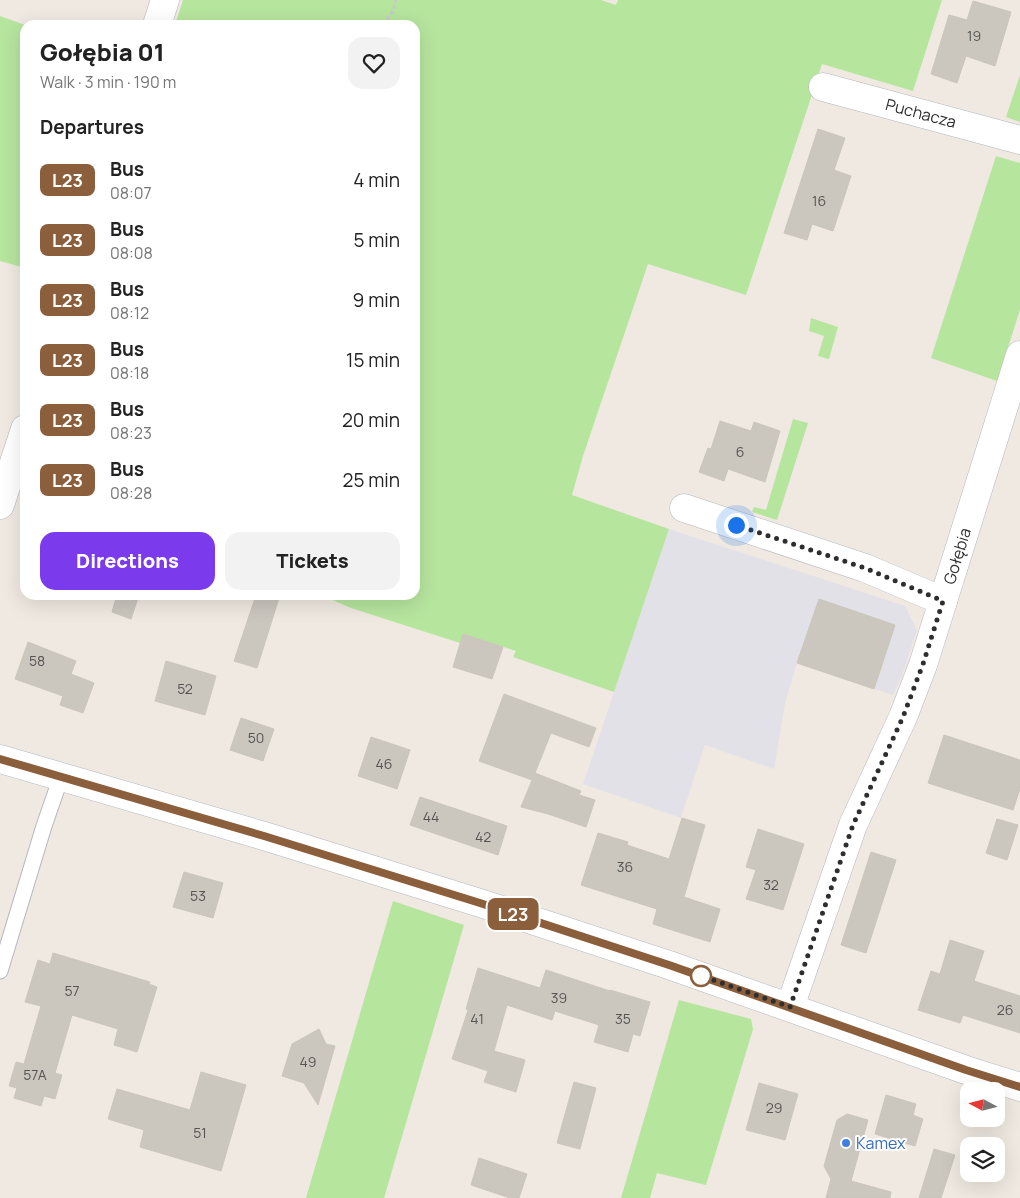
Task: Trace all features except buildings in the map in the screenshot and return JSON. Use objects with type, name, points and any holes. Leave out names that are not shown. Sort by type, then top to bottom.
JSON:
[{"type":"street","points":[[159,20],[165,0]]},
{"type":"street","name":"Puchacza","points":[[823,87],[1020,140]]},
{"type":"street","name":"Gołębia","points":[[790,1007],[853,825],[903,717],[923,664],[1020,354]]},
{"type":"street","points":[[0,505],[20,444]]},
{"type":"street","points":[[684,508],[865,568],[943,601]]},
{"type":"street","points":[[0,759],[264,836],[480,903],[669,965],[1020,1087]]},
{"type":"lane","points":[[0,971],[44,826],[61,777]]},
{"type":"path","points":[[386,20],[393,11],[396,0]]},
{"type":"shaded area","points":[[669,529],[905,606],[917,630],[902,675],[893,695],[797,663],[785,703],[774,769],[705,745],[681,818],[583,784]]},
{"type":"green space","points":[[183,0],[601,0],[616,5],[618,0],[942,0],[913,91],[822,64],[746,295],[648,264],[583,456],[572,495],[669,529],[614,692],[513,657],[516,651],[463,634],[460,643],[351,608],[333,600],[420,600],[420,20],[177,20]]},
{"type":"green space","points":[[0,16],[20,23],[20,267],[0,261]]},
{"type":"green space","points":[[1020,75],[1020,122],[1006,117]]},
{"type":"green space","points":[[996,156],[1020,163],[1020,310],[997,381],[931,358]]},
{"type":"green space","points":[[811,318],[838,327],[829,359],[818,356],[824,336],[809,331]]},
{"type":"green space","points":[[793,419],[808,423],[777,520],[752,512],[754,507],[766,510]]},
{"type":"green space","points":[[393,901],[464,925],[384,1198],[306,1198]]},
{"type":"green space","points":[[679,1000],[751,1019],[753,1029],[706,1185],[657,1173],[650,1198],[621,1198]]},
{"type":"bus line","name":"L23","points":[[0,759],[264,836],[480,903],[669,965],[966,1070],[1020,1087]]},
{"type":"place","name":"Kamex","points":[[846,1143]]},
{"type":"route","points":[[701,976],[699,975],[790,1007],[853,825],[903,717],[923,664],[943,601],[865,568],[736,525]]}]
